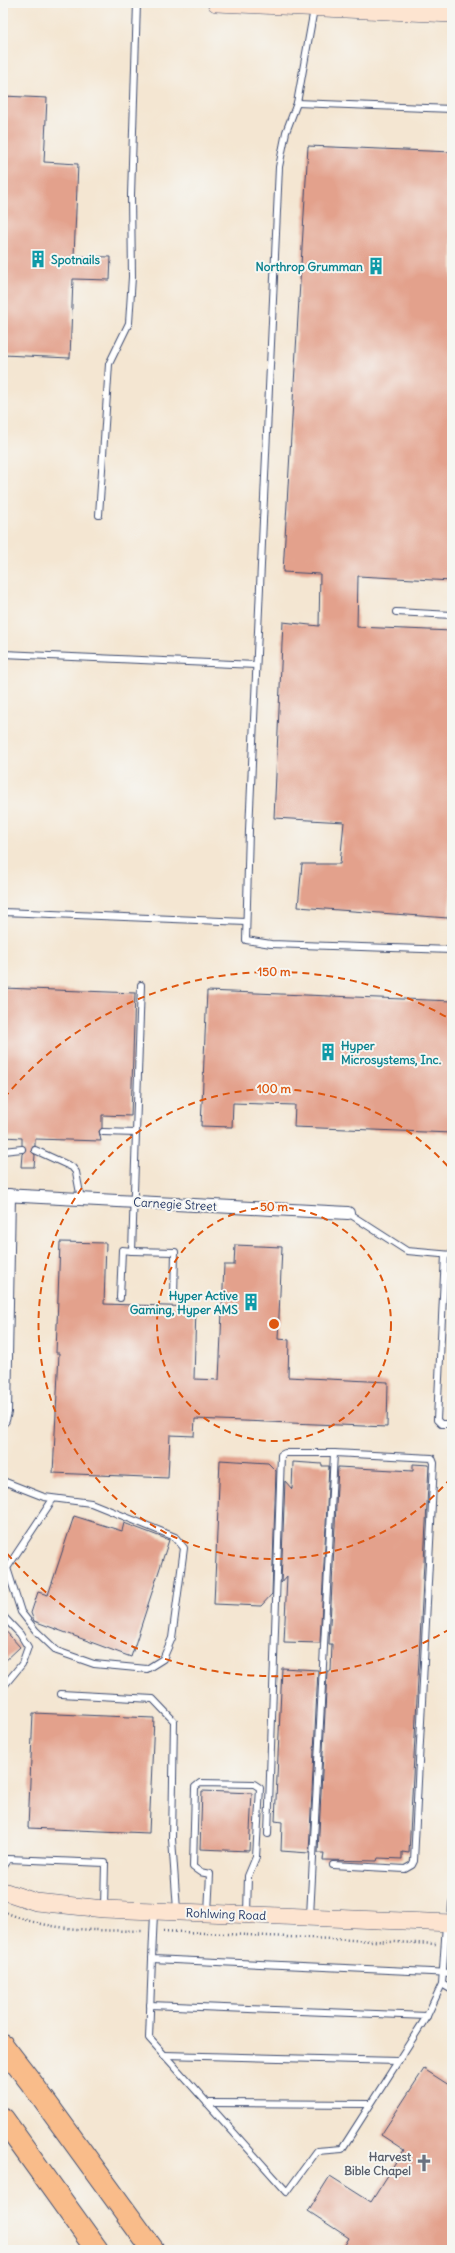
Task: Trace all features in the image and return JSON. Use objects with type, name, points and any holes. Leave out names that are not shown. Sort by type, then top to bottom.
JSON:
[{"type":"highway","points":[[3,2046],[153,2250]]},
{"type":"highway","points":[[3,2119],[97,2250]]},
{"type":"main road","points":[[216,3],[314,8],[430,10],[452,14]]},
{"type":"main road","name":"Rohlwing Road","points":[[3,1891],[36,1902],[104,1909],[450,1923]]},
{"type":"street","name":"Carnegie Street","points":[[6,1195],[348,1213]]},
{"type":"street","points":[[3,1420],[5,1412],[6,1195]]},
{"type":"lane","points":[[99,515],[109,364],[129,323],[132,277],[131,196],[137,3]]},
{"type":"lane","points":[[314,8],[297,103],[286,132],[279,167],[256,665],[246,940],[265,943],[452,950]]},
{"type":"lane","points":[[297,103],[452,109]]},
{"type":"lane","points":[[396,612],[452,615]]},
{"type":"lane","points":[[3,654],[256,665]]},
{"type":"lane","points":[[3,912],[246,922]]},
{"type":"lane","points":[[132,1251],[141,985]]},
{"type":"lane","points":[[103,1132],[136,1133]]},
{"type":"lane","points":[[3,1151],[22,1149]]},
{"type":"lane","points":[[35,1150],[72,1167],[76,1172],[81,1199]]},
{"type":"lane","points":[[348,1213],[407,1251],[452,1255]]},
{"type":"lane","points":[[120,1298],[122,1250],[175,1252],[174,1298]]},
{"type":"lane","points":[[445,1255],[438,1420],[441,1424],[452,1424]]},
{"type":"lane","points":[[268,1834],[281,1455],[285,1453],[334,1453],[432,1458],[434,1462],[414,1861],[412,1865],[405,1869],[333,1865]]},
{"type":"lane","points":[[310,1917],[334,1453]]},
{"type":"lane","points":[[3,1481],[44,1497],[91,1503],[175,1537],[184,1548],[172,1638],[163,1659],[147,1669],[94,1664],[57,1651],[36,1632],[21,1612],[5,1566],[53,1499]]},
{"type":"lane","points":[[3,1616],[20,1634],[28,1647],[22,1664],[3,1687]]},
{"type":"lane","points":[[61,1694],[153,1699],[174,1721],[172,1839],[177,1912]]},
{"type":"lane","points":[[208,1913],[210,1874],[200,1872],[193,1867],[195,1787],[200,1783],[254,1784],[260,1788],[256,1857],[248,1876],[247,1915]]},
{"type":"lane","points":[[3,1866],[8,1859],[105,1863],[104,1909]]},
{"type":"lane","points":[[154,1911],[152,1931],[149,2038],[287,2192],[317,2151],[342,2149],[427,2016],[442,1984],[445,1944],[450,1923],[452,1903]]},
{"type":"lane","points":[[152,1959],[442,1971],[452,1973]]},
{"type":"lane","points":[[442,1984],[452,1990]]},
{"type":"lane","points":[[150,2004],[427,2016]]},
{"type":"lane","points":[[164,2055],[398,2061]]},
{"type":"lane","points":[[207,2103],[370,2104]]},
{"type":"path","points":[[3,1911],[18,1918],[46,1926],[90,1930],[152,1931],[445,1944]]},
{"type":"building","name":"Spotnails","points":[[3,96],[47,98],[44,162],[78,164],[74,256],[111,257],[110,280],[73,279],[70,358],[3,355]]},
{"type":"building","points":[[308,146],[452,152],[452,581],[358,576],[357,627],[452,631],[452,882],[448,918],[298,907],[302,864],[340,864],[344,822],[274,818],[283,622],[319,626],[320,574],[283,572]]},
{"type":"building","points":[[3,988],[135,993],[131,1116],[102,1115],[102,1128],[99,1131],[101,1141],[35,1139],[35,1146],[31,1150],[35,1155],[34,1167],[21,1167],[22,1154],[26,1149],[22,1145],[22,1138],[3,1137]]},
{"type":"building","name":"Hyper Microsystems, Inc.","points":[[207,991],[452,1001],[452,1133],[294,1127],[295,1105],[233,1103],[232,1127],[201,1126]]},
{"type":"building","points":[[60,1242],[106,1243],[104,1304],[196,1307],[194,1379],[219,1380],[224,1265],[234,1265],[235,1245],[282,1247],[278,1339],[289,1340],[288,1377],[388,1382],[387,1427],[195,1419],[194,1436],[170,1435],[168,1478],[53,1473],[59,1353],[56,1353]]},
{"type":"building","points":[[220,1460],[268,1463],[276,1471],[272,1594],[261,1606],[214,1604]]},
{"type":"building","points":[[293,1462],[322,1464],[322,1466],[329,1466],[320,1643],[284,1642],[287,1576],[281,1583],[285,1481],[292,1489]]},
{"type":"building","points":[[413,1464],[429,1465],[409,1853],[402,1852],[402,1859],[378,1858],[377,1861],[323,1860],[324,1853],[318,1853],[327,1671],[331,1671],[332,1644],[329,1644],[338,1467],[413,1471]]},
{"type":"building","points":[[74,1516],[122,1531],[124,1523],[169,1540],[131,1657],[34,1621],[31,1613],[38,1592],[48,1595]]},
{"type":"building","points":[[3,1628],[20,1647],[3,1663]]},
{"type":"building","points":[[282,1668],[318,1670],[309,1853],[281,1851],[282,1822],[275,1821]]},
{"type":"building","points":[[33,1713],[154,1718],[149,1833],[28,1828]]},
{"type":"building","points":[[202,1791],[252,1793],[249,1851],[200,1849]]},
{"type":"building","name":"Harvest Bible Chapel","points":[[424,2069],[452,2087],[452,2250],[342,2250],[349,2238],[308,2211],[330,2176],[371,2202],[404,2150],[381,2135]]},
{"type":"place","name":"Spotnails","points":[[38,259]]},
{"type":"place","name":"Northrop Grumman","points":[[376,266]]},
{"type":"place","name":"Hyper Microsystems, Inc.","points":[[328,1052]]},
{"type":"place","name":"Hyper Active Gaming, Hyper AMS","points":[[251,1302]]},
{"type":"place","name":"Harvest Bible Chapel","points":[[424,2163]]}]
